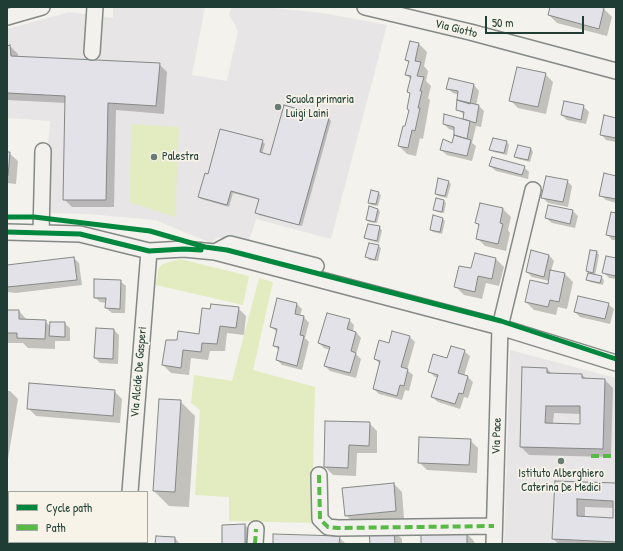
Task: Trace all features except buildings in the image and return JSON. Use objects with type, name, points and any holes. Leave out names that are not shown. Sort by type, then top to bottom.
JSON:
[{"type":"street","points":[[7,17],[42,7]]},
{"type":"street","points":[[92,52],[95,7]]},
{"type":"street","name":"Via Giotto","points":[[365,7],[470,32],[616,71]]},
{"type":"street","points":[[41,233],[42,151]]},
{"type":"street","name":"Via Pace","points":[[494,544],[500,327],[533,190]]},
{"type":"street","points":[[7,232],[80,234],[149,251],[184,249],[215,252],[500,327],[616,363]]},
{"type":"street","points":[[215,252],[230,244],[316,266]]},
{"type":"street","name":"Via Alcide De Gasperi","points":[[130,491],[149,251]]},
{"type":"street","points":[[319,475],[320,519],[328,527],[494,526]]},
{"type":"street","points":[[255,544],[256,529]]},
{"type":"shaded area","points":[[113,7],[205,7],[192,75],[227,81],[238,31],[229,14],[231,9],[234,7],[263,7],[323,13],[387,25],[331,239],[256,219],[248,245],[218,237],[211,243],[155,220],[87,214],[47,213],[48,145],[50,121],[7,118],[7,29],[69,12],[113,18]]},
{"type":"shaded area","name":"Istituto Alberghiero Caterina De Medici","points":[[510,350],[616,378],[616,544],[504,544]]},
{"type":"green space","name":"Palestra","points":[[132,124],[179,127],[175,217],[129,202]]},
{"type":"green space","points":[[180,259],[249,276],[243,305],[156,285],[158,269],[163,264]]},
{"type":"green space","points":[[259,278],[273,282],[253,370],[315,387],[313,473],[315,523],[229,521],[229,497],[195,495],[200,410],[191,403],[194,375],[232,381]]},
{"type":"marked path","points":[[591,456],[616,456]]},
{"type":"marked path","points":[[319,475],[320,519],[328,527],[494,526]]},
{"type":"marked path","points":[[255,544],[256,529]]},
{"type":"cycle path","points":[[7,217],[34,217],[150,231],[205,247],[227,250],[501,321],[616,359]]},
{"type":"cycle path","points":[[7,232],[80,234],[149,251],[184,249],[201,250]]},
{"type":"place","name":"Scuola primaria Luigi Laini","points":[[278,107]]},
{"type":"place","name":"Palestra","points":[[154,157]]},
{"type":"place","name":"Istituto Alberghiero Caterina De Medici","points":[[561,461]]}]
